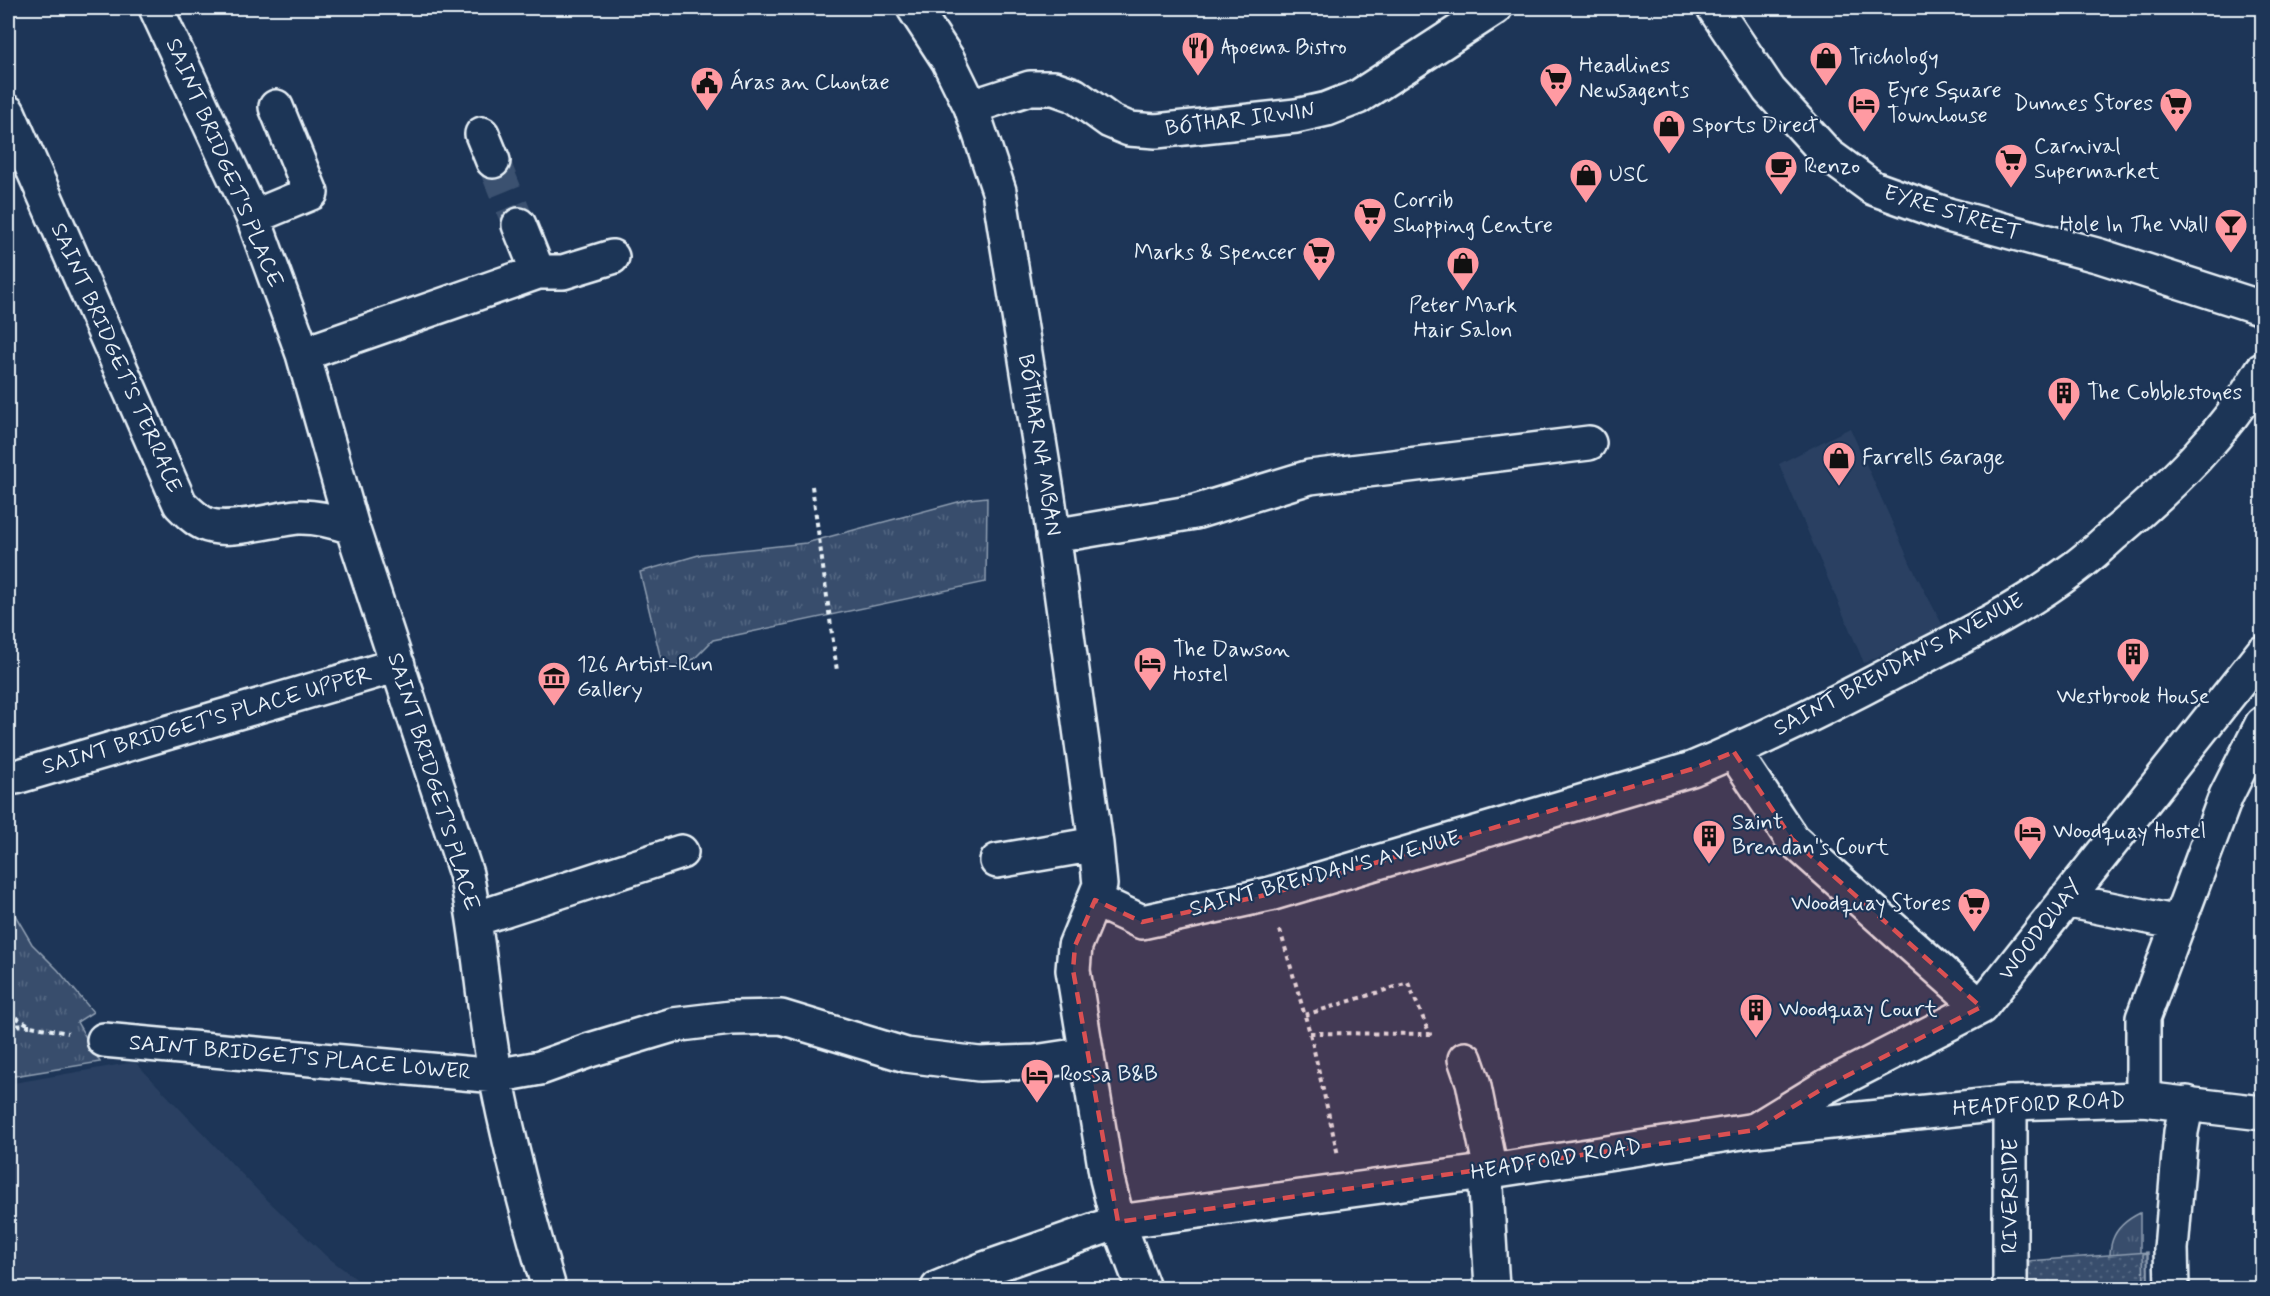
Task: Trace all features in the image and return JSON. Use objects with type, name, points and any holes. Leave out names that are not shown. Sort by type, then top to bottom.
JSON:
[{"type":"street","name":"SAINT BRIDGET'S PLACE","points":[[156,8],[253,217],[303,354],[352,527],[466,874],[475,919],[496,1076],[549,1288]]},
{"type":"street","name":"BÓTHAR NA MBAN","points":[[914,8],[948,60],[971,107],[999,191],[1053,536],[1096,844],[1100,885],[1095,900]]},
{"type":"street","name":"BÓTHAR IRWIN","points":[[971,107],[1030,88],[1054,88],[1074,95],[1110,121],[1129,129],[1156,131],[1296,116],[1327,109],[1358,97],[1495,8]]},
{"type":"street","name":"EYRE STREET","points":[[1714,8],[1769,90],[1828,155],[1873,188],[1948,215],[2100,256],[2262,308]]},
{"type":"street","points":[[253,217],[311,193],[276,107]]},
{"type":"street","name":"SAINT BRIDGET'S TERRACE","points":[[8,112],[180,504],[207,525],[221,528],[298,517],[325,519],[352,527]]},
{"type":"street","points":[[519,225],[551,272]]},
{"type":"street","points":[[303,354],[551,272],[612,257]]},
{"type":"street","name":"SAINT BRENDAN'S AVENUE","points":[[1095,900],[1142,922],[1270,894],[1692,769],[1734,752],[1860,691],[1989,622],[2073,570],[2165,492],[2215,435],[2251,389],[2262,370]]},
{"type":"street","points":[[1053,536],[1195,512],[1310,477],[1589,443]]},
{"type":"street","name":"WOODQUAY","points":[[1755,1130],[1827,1086],[1981,1007],[2262,653]]},
{"type":"street","name":"SAINT BRIDGET'S PLACE UPPER","points":[[16,777],[398,665]]},
{"type":"street","points":[[2143,1099],[2144,1018],[2226,796],[2262,724]]},
{"type":"street","points":[[1734,752],[1792,839],[1981,1007]]},
{"type":"street","points":[[997,861],[1096,844]]},
{"type":"street","points":[[475,919],[681,852]]},
{"type":"street","points":[[1095,900],[1075,946],[1073,970],[1107,1179],[1118,1222],[1143,1288]]},
{"type":"street","points":[[2065,900],[2179,923]]},
{"type":"street","name":"SAINT BRIDGET'S PLACE LOWER","points":[[104,1040],[496,1076],[540,1068],[673,1025],[731,1018],[781,1017],[906,1055],[979,1064],[1035,1062],[1087,1054]]},
{"type":"street","points":[[1465,1059],[1473,1082],[1488,1171],[1492,1288]]},
{"type":"street","name":"HEADFORD ROAD","points":[[938,1288],[987,1279],[1118,1222],[1488,1171],[1755,1130],[2010,1103],[2143,1099],[2262,1113]]},
{"type":"street","name":"RIVERSIDE","points":[[2010,1103],[2010,1288]]},
{"type":"street","points":[[2172,1288],[2171,1249],[2181,1132],[2187,1103]]},
{"type":"path","points":[[812,486],[837,670]]},
{"type":"path","points":[[1270,894],[1310,1033],[1346,1191]]},
{"type":"path","points":[[1305,1015],[1408,983],[1430,1034],[1310,1033]]},
{"type":"path","points":[[8,1013],[31,1026]]},
{"type":"path","points":[[8,1025],[31,1026],[104,1040]]},
{"type":"highlighted area","points":[[1734,752],[1792,839],[1981,1007],[1827,1086],[1755,1130],[1118,1222],[1073,970],[1075,946],[1095,900],[1142,922],[1270,894],[1692,769]]},
{"type":"shaded area","points":[[1850,428],[1912,567],[1943,626],[1864,663],[1779,464]]},
{"type":"shaded area","points":[[135,1062],[258,1191],[326,1256],[368,1288],[8,1288],[8,1084]]},
{"type":"green space","points":[[987,497],[986,582],[713,640],[694,659],[664,672],[640,572],[702,554],[806,543],[969,499]]},
{"type":"green space","points":[[8,903],[32,944],[58,970],[93,1012],[77,1022],[100,1062],[8,1077]]},
{"type":"green space","points":[[2140,1213],[2140,1288],[2111,1288],[2110,1254],[2114,1236],[2128,1220]]},
{"type":"green space","points":[[2148,1252],[2148,1288],[2028,1288],[2029,1261]]},
{"type":"green space","points":[[2147,1253],[2148,1288],[2144,1288],[2143,1254]]},
{"type":"tunnel","points":[[493,161],[519,225]]},
{"type":"place","name":"Apoema Bistro","points":[[1198,77]]},
{"type":"place","name":"Trichology","points":[[1826,87]]},
{"type":"place","name":"Headlines Newsagents","points":[[1556,108]]},
{"type":"place","name":"Áras an Chontae","points":[[707,112]]},
{"type":"place","name":"Eyre Square Townhouse","points":[[1864,133]]},
{"type":"place","name":"Dunnes Stores","points":[[2176,133]]},
{"type":"place","name":"Sports Direct","points":[[1669,155]]},
{"type":"place","name":"Carnival Supermarket","points":[[2011,189]]},
{"type":"place","name":"Renzo","points":[[1781,196]]},
{"type":"place","name":"USC","points":[[1586,204]]},
{"type":"place","name":"Corrib Shopping Centre","points":[[1370,243]]},
{"type":"place","name":"Hole In The Wall","points":[[2231,254]]},
{"type":"place","name":"Marks & Spencer","points":[[1319,282]]},
{"type":"place","name":"Peter Mark Hair Salon","points":[[1463,292]]},
{"type":"place","name":"The Cobblestones","points":[[2064,422]]},
{"type":"place","name":"Farrells Garage","points":[[1839,487]]},
{"type":"place","name":"Westbrook House","points":[[2133,683]]},
{"type":"place","name":"The Dawson Hostel","points":[[1150,692]]},
{"type":"place","name":"126 Artist-Run Gallery","points":[[554,707]]},
{"type":"place","name":"Woodquay Hostel","points":[[2030,861]]},
{"type":"place","name":"Saint Brendan's Court","points":[[1709,865]]},
{"type":"place","name":"Woodquay Stores","points":[[1974,933]]},
{"type":"place","name":"Woodquay Court","points":[[1756,1039]]},
{"type":"place","name":"Rossa B&B","points":[[1037,1104]]}]
